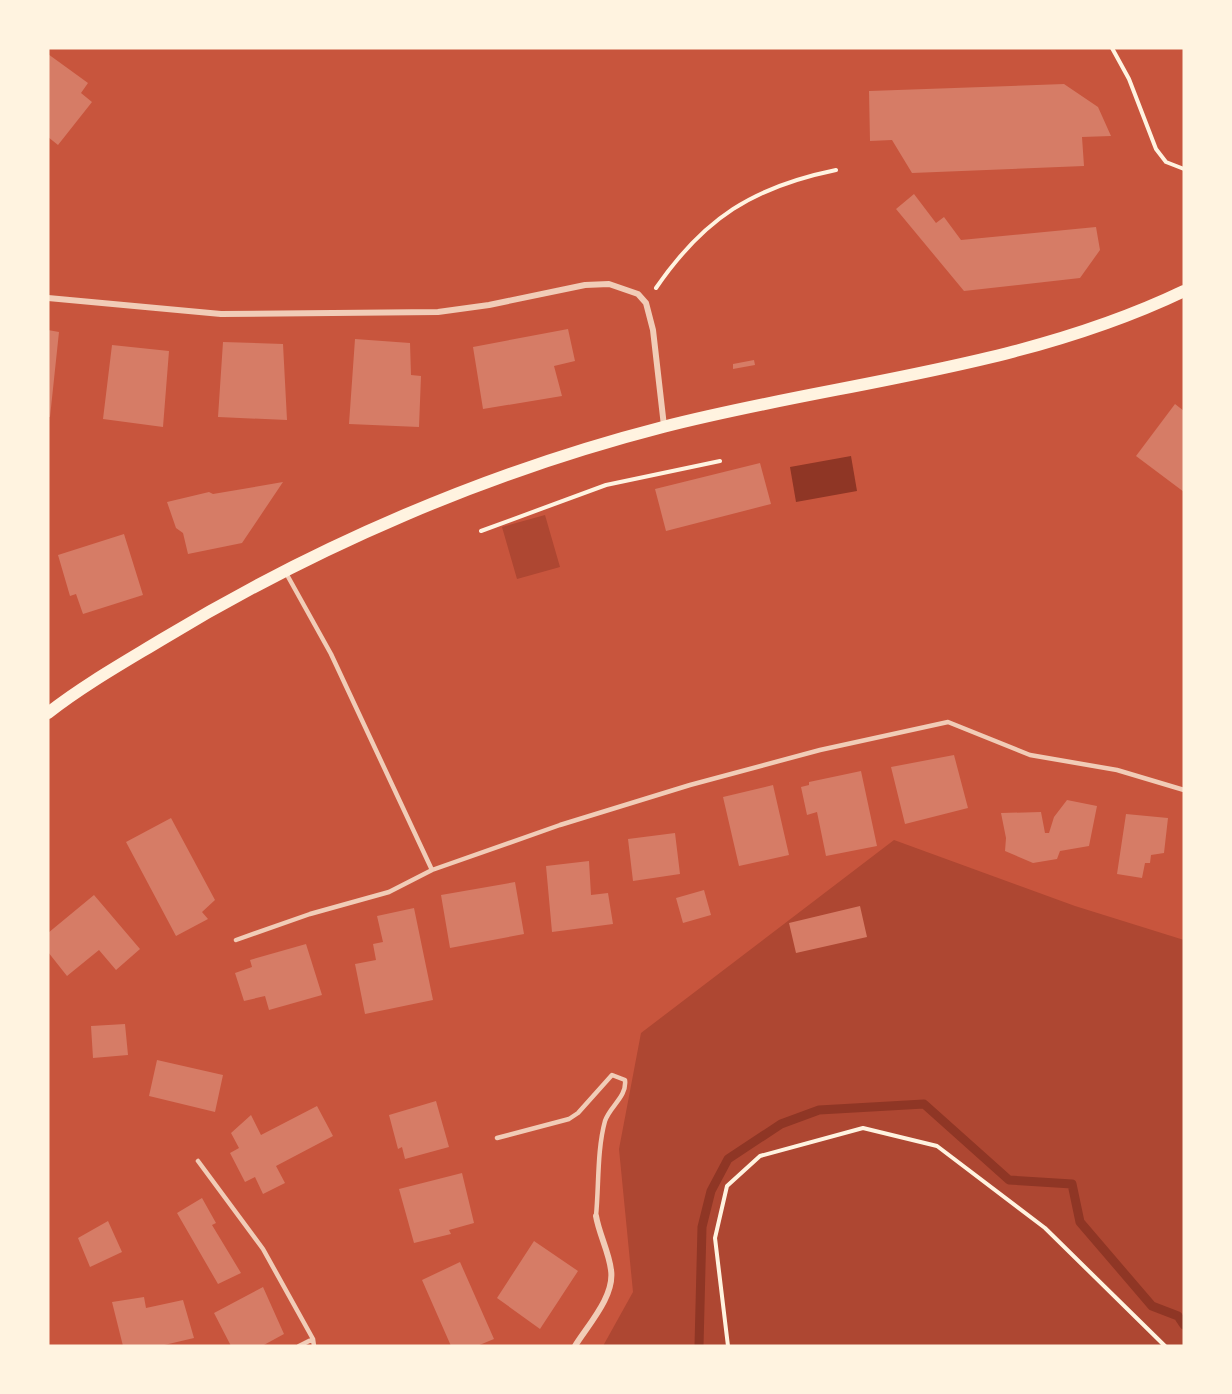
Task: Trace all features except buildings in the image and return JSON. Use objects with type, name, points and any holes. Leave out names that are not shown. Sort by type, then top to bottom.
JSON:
[{"type":"main road","points":[[48,713],[101,676],[202,615],[285,571],[390,522],[512,474],[664,426],[1004,356],[1152,306],[1184,291]]},
{"type":"street","points":[[48,298],[221,314],[438,312],[489,305],[585,285],[609,284],[638,294],[646,303],[653,330],[664,426]]},
{"type":"street","points":[[575,1346],[603,1302],[612,1280],[611,1268],[601,1240],[596,1216]]},
{"type":"lane","points":[[285,571],[336,664],[432,870]]},
{"type":"lane","points":[[236,940],[310,914],[389,892],[432,870],[561,825],[690,785],[820,750],[948,722],[1030,754],[1117,770],[1184,790]]},
{"type":"lane","points":[[497,1138],[569,1119],[578,1113],[612,1075],[625,1080],[624,1093],[612,1107],[604,1124],[596,1216]]},
{"type":"lane","points":[[198,1161],[239,1212],[263,1249],[313,1339],[314,1346]]},
{"type":"lane","points":[[299,1346],[313,1339]]},
{"type":"path","points":[[1112,48],[1129,79],[1156,148],[1166,162],[1184,169]]},
{"type":"path","points":[[646,303],[694,238],[719,218],[794,178],[836,170]]},
{"type":"path","points":[[481,531],[606,485],[720,461]]},
{"type":"path","points":[[728,1346],[715,1238],[727,1186],[760,1156],[863,1128],[937,1146],[1046,1228],[1165,1346]]},
{"type":"shaded area","points":[[851,456],[857,491],[796,502],[790,467]]},
{"type":"shaded area","points":[[545,515],[560,567],[517,579],[502,527]]},
{"type":"shaded area","points":[[894,840],[1075,906],[1184,940],[1184,1346],[603,1346],[633,1292],[619,1149],[641,1033]]},
{"type":"waterway","points":[[699,1346],[702,1227],[711,1191],[728,1159],[781,1124],[819,1110],[924,1104],[1009,1180],[1072,1184],[1080,1222],[1152,1306],[1178,1316],[1184,1325]]}]
